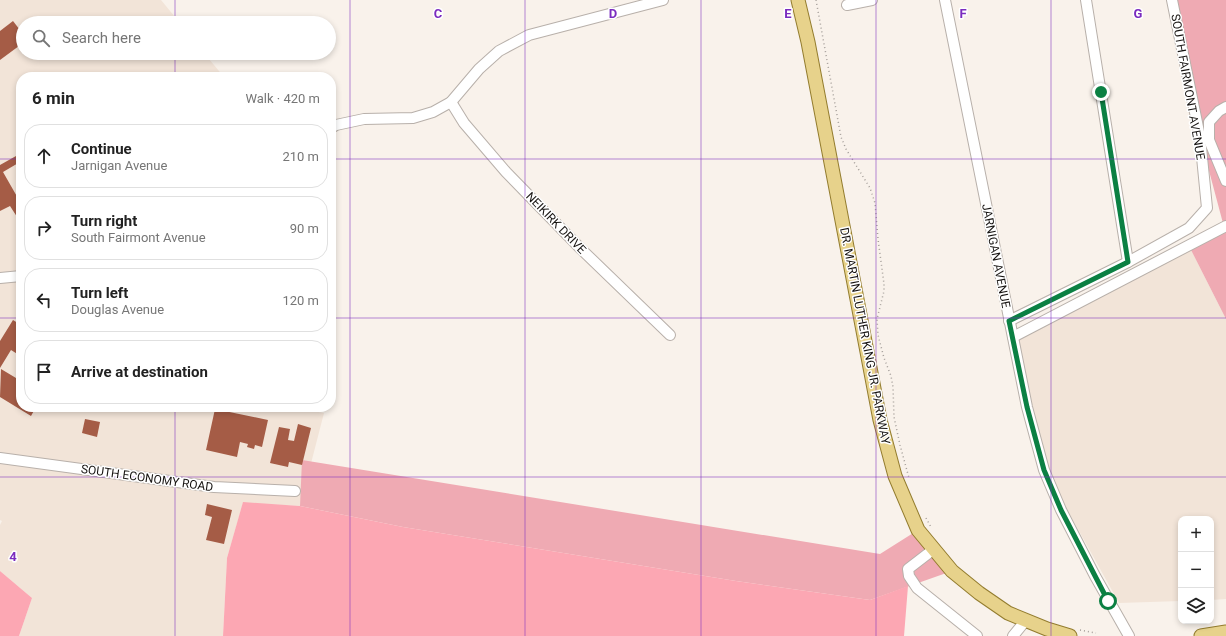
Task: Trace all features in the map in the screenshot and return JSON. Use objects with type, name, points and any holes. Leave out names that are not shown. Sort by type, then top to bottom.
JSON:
[{"type":"main road","name":"DR. MARTIN LUTHER KING JR. PARKWAY","points":[[798,0],[808,42],[880,420],[896,476],[918,530],[952,571],[979,593],[1008,613],[1026,620],[1073,632]]},
{"type":"main road","points":[[1201,636],[1226,632]]},
{"type":"street","points":[[336,126],[364,119],[413,118],[433,112],[451,102],[479,69],[499,51],[529,35],[663,0]]},
{"type":"street","points":[[847,5],[872,0]]},
{"type":"street","name":"JARNIGAN AVENUE","points":[[945,0],[1027,407],[1044,470],[1061,510],[1095,576],[1129,636]]},
{"type":"street","points":[[1086,0],[1128,262]]},
{"type":"street","name":"SOUTH FAIRMONT AVENUE","points":[[1009,321],[1128,262],[1189,228],[1206,208],[1200,138],[1172,0]]},
{"type":"street","name":"NEIKIRK DRIVE","points":[[451,102],[464,123],[506,172],[670,335]]},
{"type":"street","points":[[1226,107],[1218,111],[1209,122],[1209,140],[1226,181]]},
{"type":"street","points":[[1013,337],[1226,226]]},
{"type":"street","points":[[0,278],[16,276]]},
{"type":"street","name":"SOUTH ECONOMY ROAD","points":[[0,458],[214,487],[295,491]]},
{"type":"street","points":[[934,549],[908,569],[909,576],[917,588],[977,636]]},
{"type":"street","points":[[1013,636],[1026,620]]},
{"type":"path","points":[[816,0],[841,137],[846,149],[870,188],[875,203],[884,284],[884,291],[877,319],[878,335],[894,387],[894,417],[911,484]]},
{"type":"path","points":[[926,517],[931,528]]},
{"type":"path","points":[[1073,632],[1096,633]]},
{"type":"shaded area","points":[[0,0],[161,0],[174,16],[16,16],[16,60],[210,60],[220,72],[16,72],[16,412],[324,413],[300,506],[243,503],[227,558],[223,636],[19,636],[32,598],[0,571],[0,525],[2,521],[0,520]]},
{"type":"shaded area","points":[[1172,0],[1226,0],[1226,319],[1189,246],[1224,227],[1200,137]]},
{"type":"shaded area","points":[[1189,246],[1226,319],[1226,599],[1214,600],[1214,516],[1178,516],[1178,601],[1119,603],[1059,495],[1045,460],[1013,337]]},
{"type":"shaded area","points":[[302,460],[880,554],[918,530],[952,571],[870,600],[736,581],[403,527],[300,506]]},
{"type":"shaded area","points":[[243,502],[300,506],[403,527],[736,581],[870,600],[908,586],[904,636],[223,636],[227,558]]},
{"type":"shaded area","points":[[0,571],[32,598],[19,636],[0,636]]},
{"type":"building","points":[[13,21],[16,25],[16,48],[0,60],[0,31]]},
{"type":"building","points":[[16,156],[16,164],[3,172],[16,195],[16,215],[10,206],[0,211],[0,165]]},
{"type":"building","points":[[13,320],[16,322],[16,353],[11,350],[0,368],[0,341]]},
{"type":"building","points":[[1,369],[16,378],[16,407],[0,397]]},
{"type":"building","points":[[24,412],[33,412],[31,416]]},
{"type":"building","points":[[214,412],[229,412],[268,420],[262,447],[255,445],[254,449],[247,447],[248,444],[240,442],[237,457],[206,450]]},
{"type":"building","points":[[85,419],[100,422],[97,437],[82,433]]},
{"type":"building","points":[[298,424],[311,428],[302,465],[289,462],[288,467],[270,463],[279,427],[290,429],[288,440],[294,441]]},
{"type":"building","points":[[207,504],[232,510],[224,544],[206,540],[212,517],[205,515]]},
{"type":"route","points":[[1101,92],[1128,262],[1009,321],[1027,407],[1044,470],[1061,510],[1108,601]]}]
